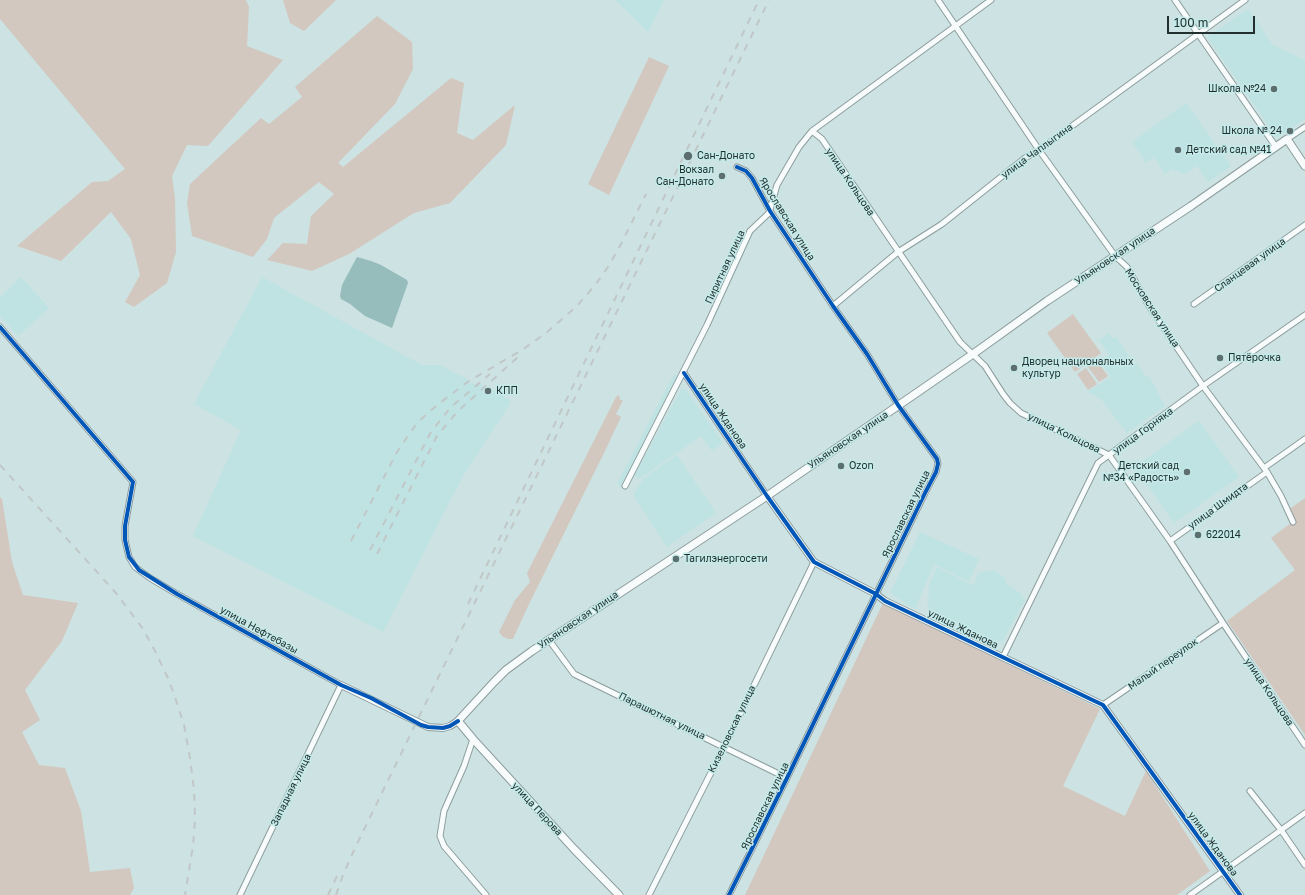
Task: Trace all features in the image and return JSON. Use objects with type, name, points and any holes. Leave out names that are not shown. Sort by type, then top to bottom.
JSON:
[{"type":"main road","name":"Ульяновская улица","points":[[458,721],[500,675],[521,659],[767,496],[973,354],[1047,301],[1287,139]]},
{"type":"main road","points":[[1287,139],[1305,166]]},
{"type":"main road","name":"улица Перова","points":[[458,721],[574,849],[619,895]]},
{"type":"street","name":"Московская улица","points":[[938,0],[1039,150],[1115,256],[1127,267],[1150,306],[1203,386],[1265,470],[1282,496],[1293,522]]},
{"type":"street","points":[[770,211],[773,195],[777,185],[799,147],[812,131],[991,0]]},
{"type":"street","points":[[1175,0],[1276,147]]},
{"type":"street","name":"улица Чаплыгина","points":[[833,306],[898,252],[942,224],[1024,158],[1039,150],[1245,0]]},
{"type":"street","name":"Ульяновская улица","points":[[1287,139],[1305,127]]},
{"type":"street","name":"улица Кольцова","points":[[812,131],[822,139],[960,342],[985,366],[1002,394],[1010,403],[1021,413],[1108,455],[1170,541],[1305,745]]},
{"type":"street","name":"Ярославская улица","points":[[729,895],[936,472],[938,464],[937,459],[898,405],[867,354],[770,211],[752,178],[746,171],[738,167]]},
{"type":"street","name":"Пиритная улица","points":[[625,486],[684,373],[750,231],[770,211]]},
{"type":"street","name":"Сланцевая улица","points":[[1194,304],[1305,225]]},
{"type":"street","name":"улица Горняка","points":[[1003,657],[1098,463],[1203,386],[1305,315]]},
{"type":"street","name":"улица Нефтебазы","points":[[0,327],[133,482],[125,540],[129,557],[135,567],[177,594],[342,685],[428,727],[443,728],[458,721]]},
{"type":"street","name":"улица Жданова","points":[[684,373],[767,496],[814,562],[876,594],[885,601],[1103,705],[1240,895]]},
{"type":"street","name":"улица Шмидта","points":[[1170,541],[1305,439]]},
{"type":"street","name":"Кизеловская улица","points":[[649,895],[724,747],[814,562]]},
{"type":"street","name":"Малый переулок","points":[[1103,705],[1223,623]]},
{"type":"street","name":"Парашютная улица","points":[[549,640],[574,674],[787,778]]},
{"type":"street","name":"Западная улица","points":[[240,895],[342,685]]},
{"type":"street","points":[[473,739],[464,766],[445,806],[440,836],[444,846],[486,895]]},
{"type":"street","points":[[1250,791],[1281,830],[1305,865]]},
{"type":"street","points":[[1190,895],[1305,813]]},
{"type":"shaded area","points":[[0,0],[246,0],[249,7],[247,46],[283,60],[208,146],[187,145],[172,176],[175,198],[176,252],[167,283],[134,307],[125,302],[140,275],[131,239],[111,212],[61,261],[17,246],[92,182],[108,181],[125,169],[0,19]]},
{"type":"shaded area","points":[[283,0],[336,0],[304,31],[290,23]]},
{"type":"shaded area","points":[[615,0],[664,0],[648,32]]},
{"type":"shaded area","name":"Школа №24","points":[[1248,9],[1273,45],[1305,60],[1305,119],[1277,138],[1207,37]]},
{"type":"shaded area","points":[[377,16],[412,42],[413,69],[395,104],[338,163],[343,167],[451,78],[464,83],[457,133],[473,140],[515,105],[506,145],[450,203],[414,213],[349,254],[312,271],[267,260],[283,243],[307,244],[311,216],[334,194],[319,182],[274,218],[267,239],[253,257],[192,236],[187,203],[190,184],[261,118],[269,124],[302,97],[295,87]]},
{"type":"shaded area","points":[[649,57],[669,66],[609,195],[588,184]]},
{"type":"shaded area","name":"Детский сад №41","points":[[1186,103],[1231,166],[1208,182],[1197,166],[1184,174],[1172,169],[1165,174],[1154,157],[1146,163],[1132,142]]},
{"type":"shaded area","points":[[357,257],[381,265],[407,280],[408,283],[392,328],[365,316],[341,299],[340,296],[342,285]]},
{"type":"shaded area","points":[[21,277],[49,308],[18,336],[0,316],[0,297]]},
{"type":"shaded area","points":[[262,277],[422,365],[440,365],[467,379],[471,384],[478,383],[510,400],[510,404],[463,476],[383,632],[193,536],[241,430],[194,404]]},
{"type":"shaded area","points":[[1073,314],[1101,353],[1075,372],[1047,333]]},
{"type":"shaded area","points":[[1109,333],[1113,339],[1116,337],[1134,364],[1137,363],[1146,377],[1149,376],[1165,406],[1127,433],[1101,399],[1087,392],[1111,377],[1100,361],[1109,355],[1099,340]]},
{"type":"shaded area","points":[[1097,361],[1108,376],[1099,382],[1088,367]]},
{"type":"shaded area","points":[[1086,368],[1097,384],[1088,390],[1077,374]]},
{"type":"shaded area","points":[[674,374],[679,377],[622,487],[617,484]]},
{"type":"shaded area","points":[[682,388],[687,391],[723,443],[712,451],[701,436],[639,479],[634,476]]},
{"type":"shaded area","points":[[619,395],[620,400],[623,400],[616,414],[621,417],[605,451],[513,639],[503,637],[499,632],[515,600],[530,582],[527,573],[616,397]]},
{"type":"shaded area","name":"Детский сад №34 «Радость»","points":[[1199,421],[1239,477],[1174,523],[1134,467]]},
{"type":"shaded area","name":"Тагилэнергосети","points":[[677,455],[716,513],[667,547],[633,495],[644,478]]},
{"type":"shaded area","points":[[0,497],[2,499],[12,562],[23,595],[78,603],[62,641],[25,690],[40,720],[22,732],[39,765],[65,768],[81,811],[90,872],[130,868],[134,888],[130,895],[0,895]]},
{"type":"shaded area","points":[[1305,498],[1305,735],[1227,621],[1295,570],[1271,538],[1295,520],[1288,510]]},
{"type":"shaded area","points":[[920,532],[979,559],[969,581],[934,564],[915,609],[890,593]]},
{"type":"shaded area","points":[[937,567],[973,585],[978,573],[994,570],[1004,577],[1006,583],[1021,594],[1025,600],[1002,642],[993,640],[929,608],[927,602],[930,589],[928,587]]},
{"type":"shaded area","points":[[883,603],[1100,709],[1063,786],[1125,816],[1146,771],[1210,871],[1177,895],[745,895]]},
{"type":"railway","points":[[468,604],[759,0]]},
{"type":"railway","points":[[336,895],[355,848],[769,0]]},
{"type":"railway","points":[[351,541],[397,452],[417,423],[437,405],[469,381],[522,350],[546,333],[576,307],[596,284],[610,264],[646,194]]},
{"type":"railway","points":[[377,554],[437,436],[457,412],[519,356]]},
{"type":"railway","points":[[370,550],[431,432],[451,407],[490,374]]},
{"type":"railway","points":[[0,465],[116,593],[143,629],[168,678],[184,725],[194,789],[195,819],[193,846],[185,895]]},
{"type":"railway","points":[[328,895],[338,874]]},
{"type":"cycle path","points":[[729,895],[936,472],[938,464],[937,459],[898,405],[867,354],[770,211],[752,178],[746,171],[737,167]]},
{"type":"cycle path","points":[[0,327],[133,482],[125,526],[125,540],[129,557],[139,570],[177,594],[341,685],[371,698],[421,725],[443,728],[458,721]]},
{"type":"cycle path","points":[[684,373],[767,496],[814,562],[876,594],[885,601],[1103,705],[1240,895]]},
{"type":"place","name":"Школа №24","points":[[1274,89]]},
{"type":"place","name":"Школа № 24","points":[[1290,131]]},
{"type":"place","name":"Детский сад №41","points":[[1178,150]]},
{"type":"place","name":"Сан-Донато","points":[[688,156]]},
{"type":"place","name":"Вокзал Сан-Донато","points":[[722,176]]},
{"type":"place","name":"Пятёрочка","points":[[1220,358]]},
{"type":"place","name":"Дворец национальных культур","points":[[1014,368]]},
{"type":"place","name":"КПП","points":[[488,391]]},
{"type":"place","name":"Ozon","points":[[841,466]]},
{"type":"place","name":"Детский сад №34 «Радость»","points":[[1187,472]]},
{"type":"place","name":"622014","points":[[1198,535]]},
{"type":"place","name":"Тагилэнергосети","points":[[676,559]]}]
